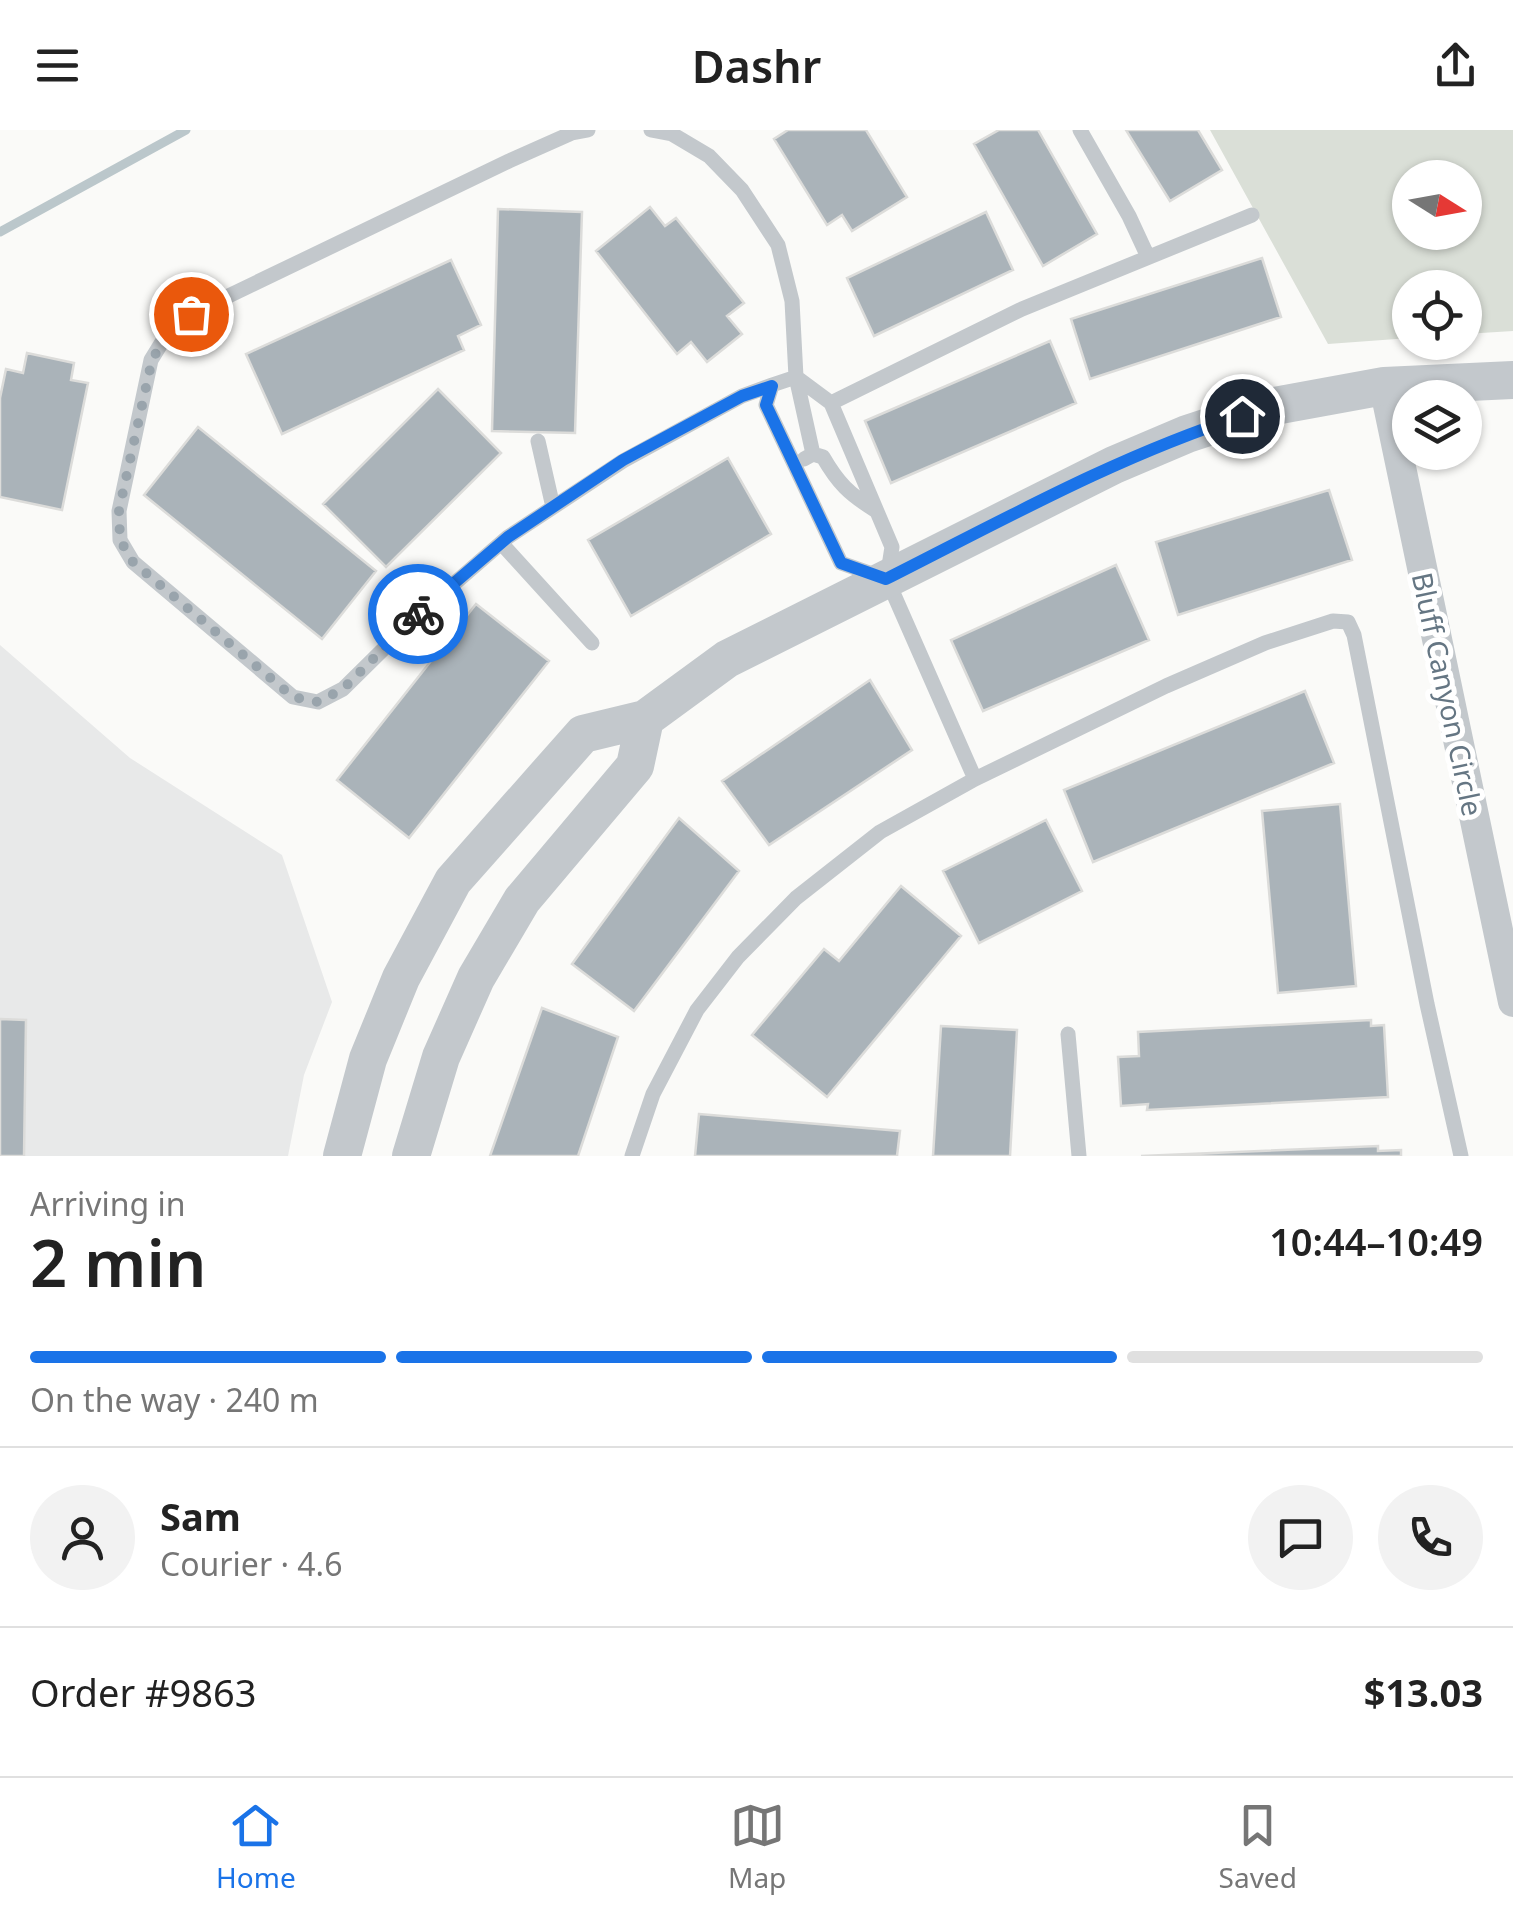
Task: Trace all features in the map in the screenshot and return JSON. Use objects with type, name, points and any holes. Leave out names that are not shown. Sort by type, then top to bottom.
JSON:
[{"type":"street","points":[[342,1156],[368,1059],[401,978],[453,881],[583,734],[645,720],[727,659],[1114,465],[1187,434],[1269,406],[1384,386],[1513,380]]},
{"type":"street","name":"Bluff Canyon Circle","points":[[1384,386],[1513,1002]]},
{"type":"street","points":[[412,1156],[441,1057],[476,978],[522,900],[635,766],[645,720]]},
{"type":"lane","points":[[588,130],[572,132],[191,314],[167,334],[152,360],[119,510],[120,540],[133,562],[293,697],[318,702],[343,689],[418,615],[500,543],[623,460],[742,396],[796,377]]},
{"type":"lane","points":[[651,130],[672,134],[710,156],[742,190],[778,245],[792,301],[796,377],[813,454]]},
{"type":"lane","points":[[1080,130],[1130,216],[1148,257]]},
{"type":"lane","points":[[832,403],[1022,309],[1252,215]]},
{"type":"lane","points":[[796,377],[832,403],[892,547],[886,579],[975,779]]},
{"type":"lane","points":[[772,386],[766,405],[841,563],[886,579]]},
{"type":"lane","points":[[538,441],[553,507]]},
{"type":"lane","points":[[794,464],[813,454],[823,457],[851,495],[875,510]]},
{"type":"lane","points":[[500,543],[592,643]]},
{"type":"lane","points":[[632,1156],[653,1094],[697,1010],[738,957],[796,898],[880,832],[975,779],[1166,686],[1265,643],[1333,621],[1348,622],[1354,634],[1461,1156]]},
{"type":"lane","points":[[1068,1034],[1079,1156]]},
{"type":"shaded area","points":[[1210,130],[1513,130],[1513,331],[1482,333],[1482,270],[1392,270],[1392,339],[1328,344]]},
{"type":"shaded area","points":[[0,645],[130,758],[282,855],[332,1002],[304,1075],[288,1156],[0,1156]]},
{"type":"building","points":[[788,130],[866,130],[907,197],[852,231],[842,215],[827,225],[774,139]]},
{"type":"building","points":[[999,130],[1038,130],[1097,234],[1043,266],[974,144]]},
{"type":"building","points":[[1126,130],[1198,130],[1222,170],[1170,201]]},
{"type":"building","points":[[650,207],[665,226],[676,218],[744,303],[727,316],[742,334],[707,362],[691,342],[677,354],[596,251]]},
{"type":"building","points":[[498,209],[582,212],[575,433],[492,431]]},
{"type":"building","points":[[986,212],[1013,270],[874,336],[847,278]]},
{"type":"building","points":[[1262,258],[1281,317],[1090,379],[1071,319]]},
{"type":"building","points":[[451,260],[481,325],[458,336],[464,350],[282,434],[246,354]]},
{"type":"building","points":[[1050,341],[1076,403],[891,483],[865,421]]},
{"type":"building","points":[[27,353],[74,363],[71,380],[88,383],[62,510],[0,497],[0,398],[6,369],[23,373]]},
{"type":"building","points":[[438,389],[501,453],[386,567],[323,504]]},
{"type":"building","points":[[198,427],[376,571],[322,639],[144,495]]},
{"type":"building","points":[[728,458],[771,534],[631,616],[588,540]]},
{"type":"building","points":[[1329,490],[1352,560],[1178,615],[1156,542]]},
{"type":"building","points":[[1116,565],[1149,640],[983,711],[951,640]]},
{"type":"building","points":[[476,604],[549,661],[409,838],[337,780]]},
{"type":"building","points":[[870,680],[912,750],[769,845],[722,781]]},
{"type":"building","points":[[1305,691],[1334,763],[1093,862],[1064,790]]},
{"type":"building","points":[[1340,804],[1356,986],[1278,993],[1262,811]]},
{"type":"building","points":[[679,818],[739,871],[634,1011],[572,964]]},
{"type":"building","points":[[1046,820],[1082,891],[979,943],[943,871]]},
{"type":"building","points":[[901,886],[961,936],[827,1097],[752,1035],[824,949],[839,961]]},
{"type":"building","points":[[542,1008],[618,1037],[578,1156],[490,1156]]},
{"type":"building","points":[[0,1019],[26,1020],[24,1156],[0,1156]]},
{"type":"building","points":[[1371,1020],[1371,1026],[1384,1025],[1388,1097],[1147,1110],[1148,1104],[1121,1106],[1118,1057],[1139,1056],[1138,1032]]},
{"type":"building","points":[[941,1026],[1017,1030],[1010,1156],[933,1156]]},
{"type":"building","points":[[699,1114],[900,1131],[897,1156],[695,1156]]},
{"type":"building","points":[[1378,1146],[1378,1151],[1401,1150],[1401,1156],[1141,1156]]},
{"type":"waterway","points":[[0,232],[186,130]]},
{"type":"way so far","points":[[191,314],[167,334],[152,360],[119,510],[120,540],[133,562],[293,697],[318,702],[343,689],[418,614]]},
{"type":"route","points":[[418,614],[508,537],[623,460],[742,396],[772,386],[766,405],[841,563],[886,579],[1114,465],[1242,416]]}]
